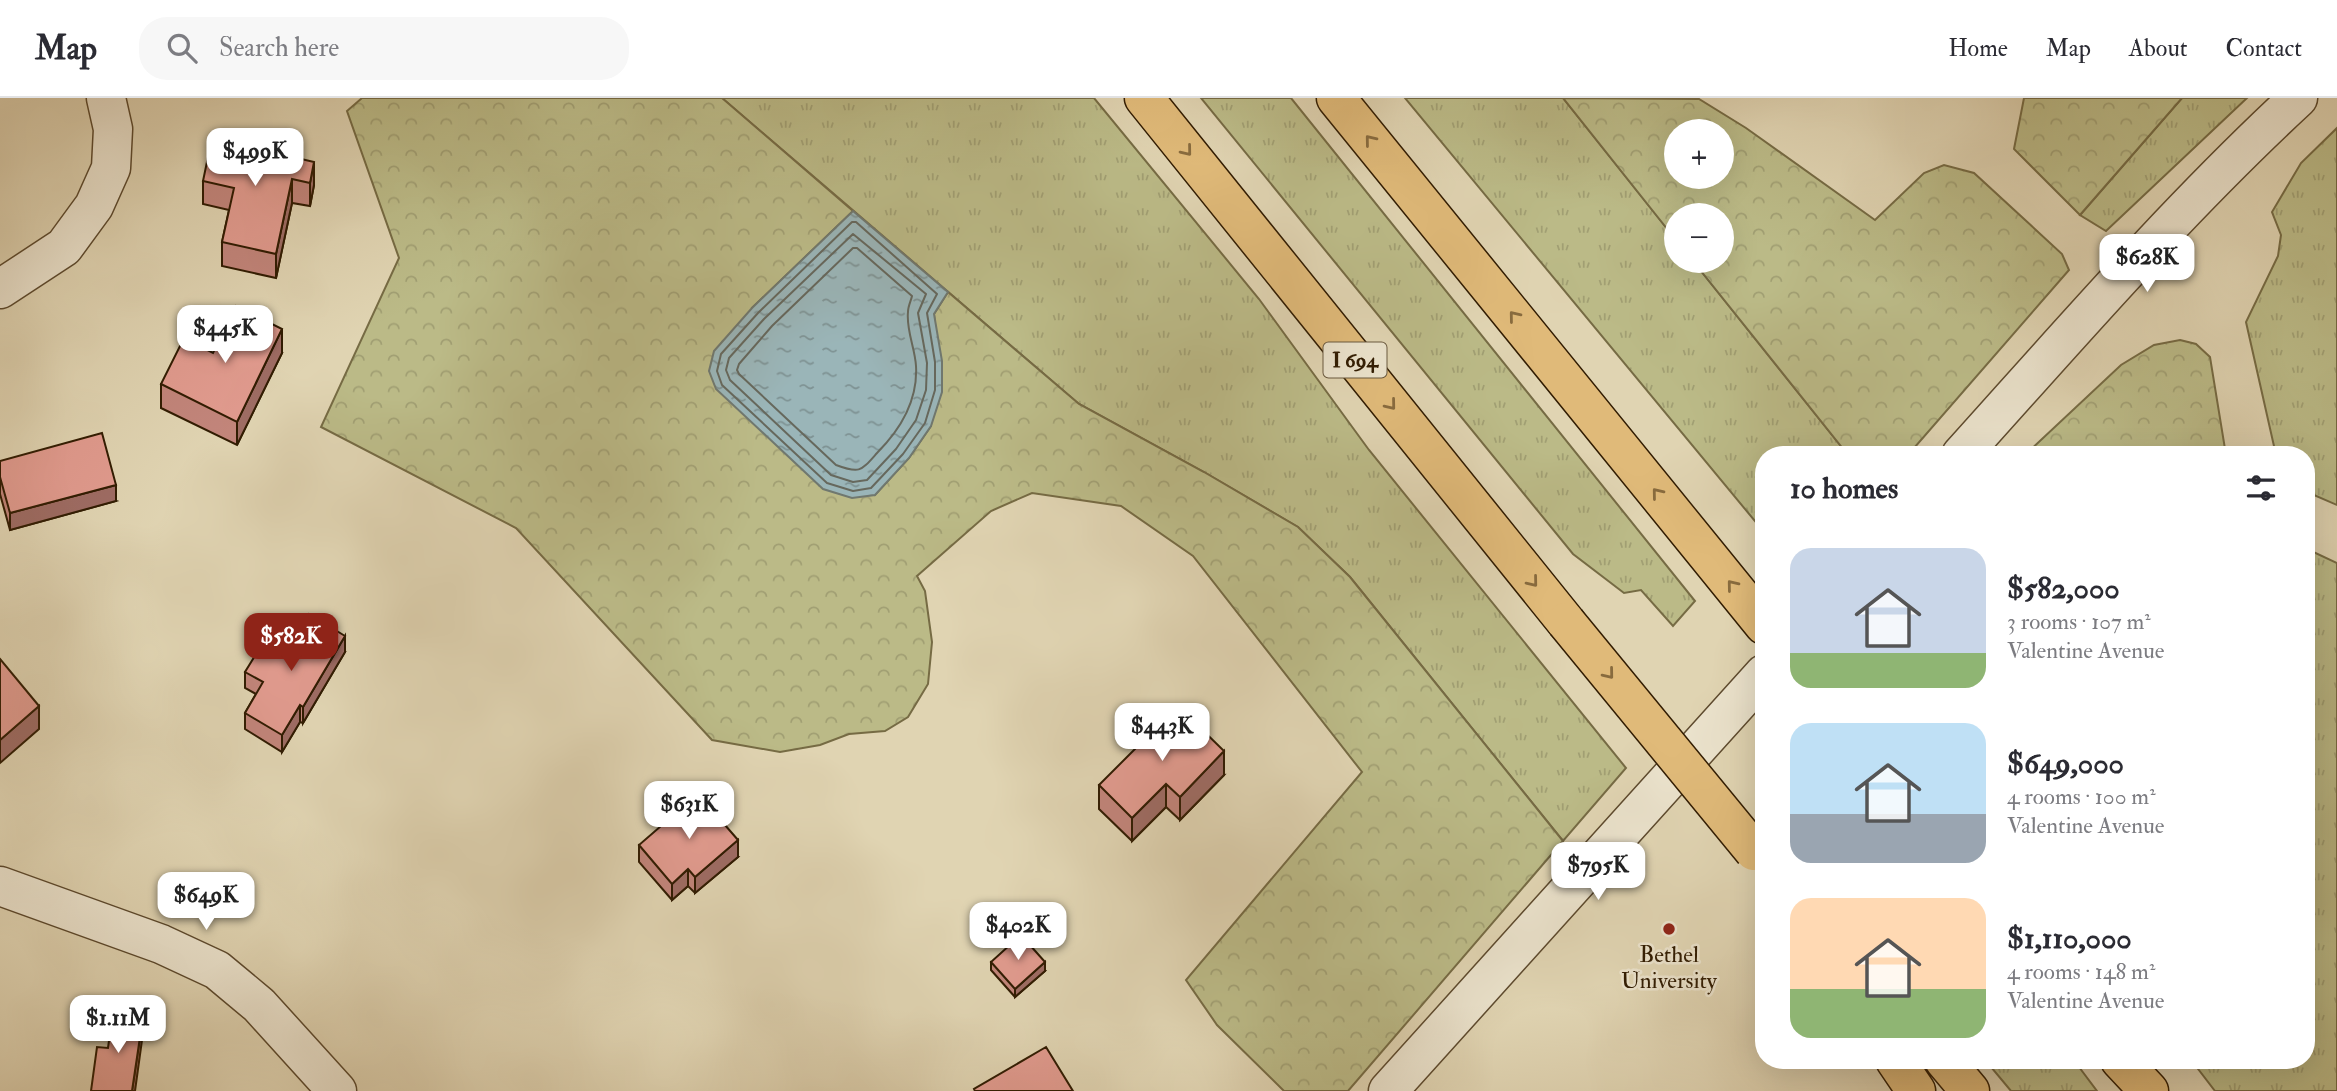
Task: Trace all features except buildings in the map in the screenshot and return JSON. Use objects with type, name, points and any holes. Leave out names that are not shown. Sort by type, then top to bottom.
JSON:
[{"type":"highway","name":"I 694","points":[[1144,98],[1755,853]]},
{"type":"highway","points":[[1336,98],[1755,614]]},
{"type":"highway","points":[[1901,1069],[1916,1091]]},
{"type":"highway","points":[[1951,1069],[1969,1091]]},
{"type":"street","points":[[0,289],[64,247],[94,206],[111,168],[113,129],[106,98]]},
{"type":"street","points":[[1969,446],[2114,285],[2298,98]]},
{"type":"street","points":[[1388,1091],[1755,684]]},
{"type":"street","points":[[0,886],[161,944],[217,970],[260,1005],[337,1091]]},
{"type":"green space","points":[[362,98],[722,98],[853,211],[752,308],[875,495],[909,458],[931,426],[936,333],[934,314],[948,292],[1079,404],[1298,527],[1350,577],[1563,841],[1348,1091],[1284,1091],[1217,1025],[1186,980],[1362,772],[1193,556],[1121,506],[1032,493],[991,511],[917,576],[925,591],[932,642],[928,684],[908,717],[885,731],[849,734],[820,745],[780,752],[712,740],[516,528],[321,427],[399,258],[347,111]]},
{"type":"green space","points":[[722,98],[1094,98],[1259,299],[1369,450],[1626,768],[1563,841],[1350,577],[1298,527],[1079,404]]},
{"type":"green space","points":[[1201,98],[1291,98],[1695,601],[1673,626],[1641,590],[1624,593],[1573,554]]},
{"type":"green space","points":[[1405,98],[1563,98],[1664,225],[1664,273],[1703,273],[1841,446],[1755,446],[1755,521]]},
{"type":"green space","points":[[1563,98],[1699,99],[1731,119],[1664,119],[1664,189],[1734,189],[1734,121],[1875,220],[1924,173],[1944,165],[1974,173],[2062,254],[2069,270],[1916,446],[1841,446],[1703,273],[1734,273],[1734,203],[1664,203],[1664,225]]},
{"type":"green space","points":[[2024,98],[2182,98],[2080,215],[2014,149]]},
{"type":"green space","points":[[2182,98],[2247,98],[2106,231],[2080,215]]},
{"type":"green space","points":[[2337,128],[2337,505],[2315,495],[2315,446],[2274,446],[2246,322],[2278,256],[2281,235],[2272,212],[2301,163]]},
{"type":"green space","points":[[2180,340],[2196,344],[2210,357],[2225,446],[2035,446],[2121,365],[2154,345]]},
{"type":"green space","points":[[2315,553],[2337,563],[2337,1091],[2215,1091],[2198,1069],[2315,1069]]},
{"type":"green space","points":[[1993,1069],[2080,1069],[2097,1091],[2011,1091]]},
{"type":"water","points":[[853,211],[948,292],[934,314],[942,361],[942,392],[931,426],[909,458],[875,495],[852,498],[823,489],[716,389],[709,371],[714,351],[752,308]]},
{"type":"place","name":"Bethel University","points":[[1669,929]]}]
